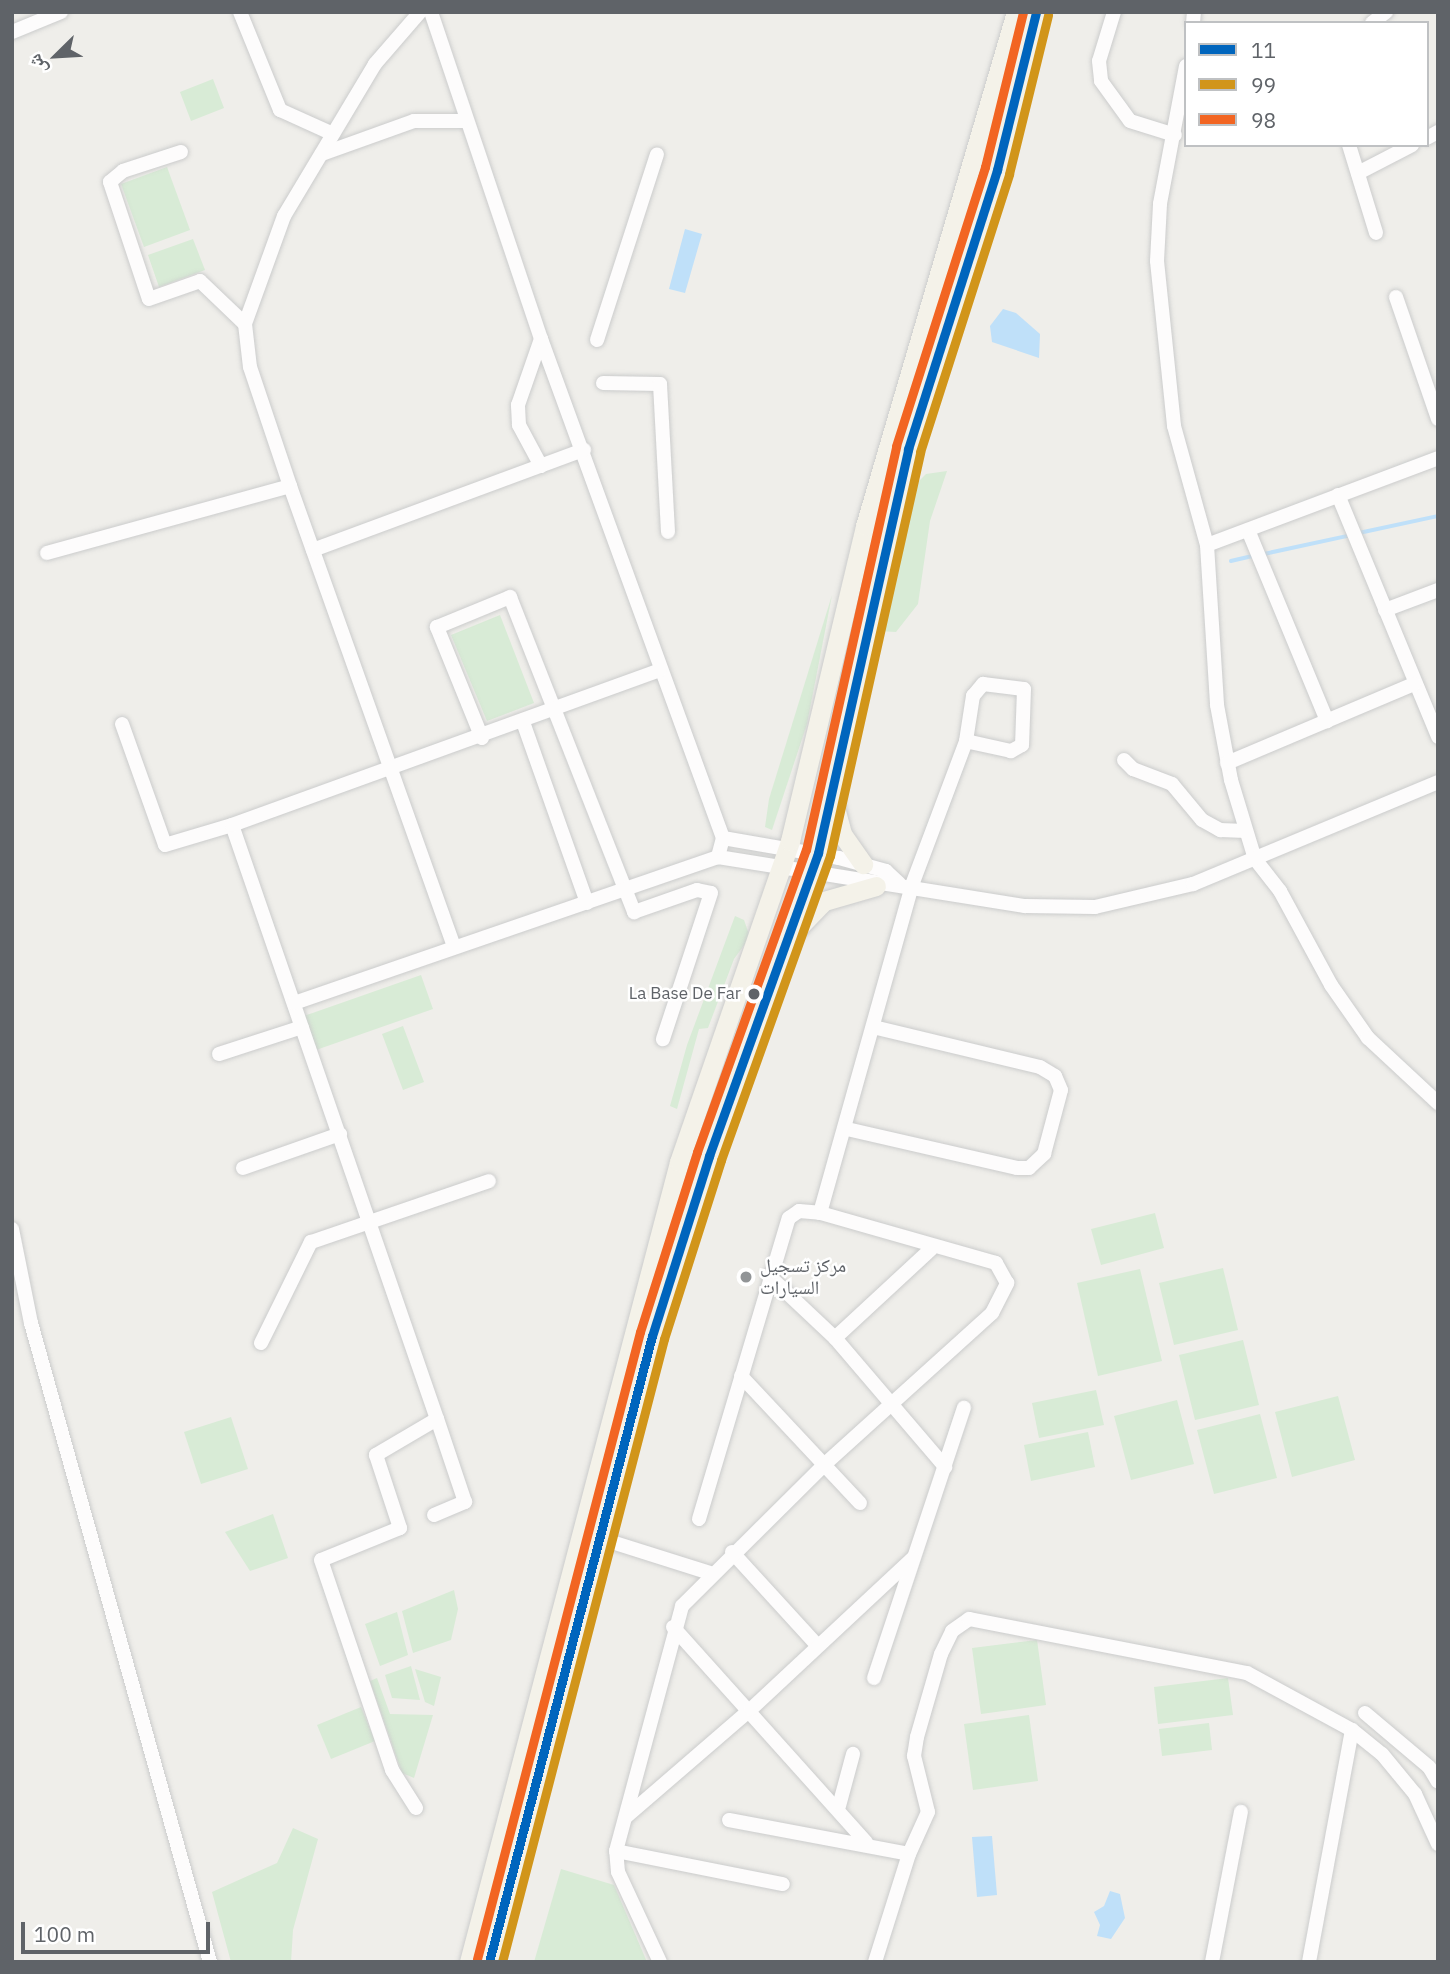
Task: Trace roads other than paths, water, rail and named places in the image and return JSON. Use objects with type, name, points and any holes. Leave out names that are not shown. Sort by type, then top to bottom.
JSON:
[{"type":"main road","points":[[469,1962],[679,1162],[788,847],[865,526],[1008,48],[1016,12]]},
{"type":"main road","points":[[489,1962],[649,1348],[709,1156],[790,938],[818,853],[833,796],[908,449],[997,170],[1037,12]]},
{"type":"main road","points":[[1008,48],[1028,54]]},
{"type":"main road","points":[[833,796],[842,834],[863,864]]},
{"type":"main road","points":[[790,938],[824,901],[876,886]]},
{"type":"street","points":[[12,32],[61,12]]},
{"type":"street","points":[[240,12],[280,110],[333,134]]},
{"type":"street","points":[[419,12],[375,64],[284,216],[245,324],[250,368],[454,946]]},
{"type":"street","points":[[431,12],[464,121],[541,339],[584,450],[660,670],[723,838],[718,857]]},
{"type":"street","points":[[1114,12],[1099,61],[1101,81],[1130,121],[1178,142]]},
{"type":"street","points":[[1184,85],[1178,142],[1160,204],[1157,261],[1168,388],[1206,545],[1217,705],[1227,763],[1255,859],[1280,891],[1331,985],[1368,1038],[1438,1103]]},
{"type":"street","points":[[321,154],[414,121],[464,121]]},
{"type":"street","points":[[1350,147],[1376,233]]},
{"type":"street","points":[[1358,173],[1408,147]]},
{"type":"street","points":[[181,152],[123,171],[110,182],[149,299],[200,281],[245,324]]},
{"type":"street","points":[[597,340],[657,154]]},
{"type":"street","points":[[1396,298],[1438,419]]},
{"type":"street","points":[[541,339],[518,405],[519,425],[541,466]]},
{"type":"street","points":[[603,383],[660,384],[668,532]]},
{"type":"street","points":[[313,550],[584,450]]},
{"type":"street","points":[[1206,545],[1438,458]]},
{"type":"street","points":[[47,553],[290,486]]},
{"type":"street","points":[[1338,495],[1438,737]]},
{"type":"street","points":[[1248,530],[1327,721]]},
{"type":"street","points":[[1385,610],[1438,590]]},
{"type":"street","points":[[482,738],[438,626],[510,597],[623,891],[634,912],[697,890],[710,893],[663,1040]]},
{"type":"street","points":[[122,724],[165,845],[232,825],[482,738],[660,670]]},
{"type":"street","points":[[820,1213],[847,1129],[874,1027],[906,884],[966,741],[977,688],[990,683],[1024,689],[1022,745],[1011,751],[966,741]]},
{"type":"street","points":[[1227,763],[1414,684]]},
{"type":"street","points":[[523,723],[587,903]]},
{"type":"street","points":[[1124,760],[1133,769],[1172,784],[1202,820],[1220,830],[1246,831]]},
{"type":"street","points":[[294,1003],[718,857],[876,886],[906,884],[1025,906],[1095,907],[1162,894],[1255,859],[1438,782]]},
{"type":"street","points":[[232,825],[466,1503],[434,1515]]},
{"type":"street","points":[[723,838],[788,847],[863,864],[892,874],[906,884]]},
{"type":"street","points":[[219,1054],[302,1027]]},
{"type":"street","points":[[847,1129],[1017,1168],[1040,1163],[1051,1128],[1061,1090],[1055,1076],[1040,1067],[874,1027]]},
{"type":"street","points":[[243,1168],[340,1134]]},
{"type":"street","points":[[261,1343],[311,1242],[370,1219],[489,1181]]},
{"type":"street","points":[[660,1962],[618,1872],[616,1851],[673,1627],[682,1606],[710,1573],[825,1464],[992,1313],[1007,1283],[996,1263],[931,1249],[820,1213],[799,1211],[789,1218],[769,1276],[699,1519]]},
{"type":"street","points":[[12,1229],[31,1323],[210,1962]]},
{"type":"street","points":[[835,1338],[931,1249]]},
{"type":"street","points":[[769,1276],[835,1338],[945,1467]]},
{"type":"street","points":[[741,1376],[860,1503]]},
{"type":"street","points":[[874,1678],[964,1408]]},
{"type":"street","points":[[416,1808],[392,1770],[321,1560],[400,1528],[376,1455],[437,1419]]},
{"type":"street","points":[[599,1538],[710,1573]]},
{"type":"street","points":[[732,1552],[817,1645]]},
{"type":"street","points":[[627,1816],[751,1709],[913,1558]]},
{"type":"street","points":[[875,1962],[909,1854],[928,1812],[914,1756],[917,1737],[941,1654],[952,1631],[969,1619],[1247,1673],[1352,1730],[1382,1754],[1415,1794],[1438,1844]]},
{"type":"street","points":[[673,1627],[839,1807],[866,1842]]},
{"type":"street","points":[[1365,1713],[1434,1765],[1438,1782]]},
{"type":"street","points":[[1309,1962],[1352,1730]]},
{"type":"street","points":[[839,1807],[853,1754]]},
{"type":"street","points":[[1212,1962],[1241,1812]]},
{"type":"street","points":[[729,1820],[866,1842],[909,1854]]},
{"type":"street","points":[[616,1851],[783,1885]]},
{"type":"water","points":[[685,229],[702,234],[685,293],[669,289]]},
{"type":"water","points":[[1003,309],[1016,313],[1040,334],[1039,358],[992,342],[990,326]]},
{"type":"water","points":[[992,1836],[997,1895],[977,1897],[972,1837]]},
{"type":"water","points":[[1110,1891],[1120,1894],[1125,1918],[1111,1939],[1097,1936],[1100,1925],[1094,1912],[1104,1906]]},
{"type":"waterway","points":[[1359,533],[1438,516]]},
{"type":"waterway","points":[[1264,554],[1352,535]]},
{"type":"waterway","points":[[1231,561],[1256,555]]},
{"type":"place","name":"La Base De Far","points":[[754,994]]},
{"type":"place","name":"مركز تسجيل السيارات","points":[[746,1277]]}]
